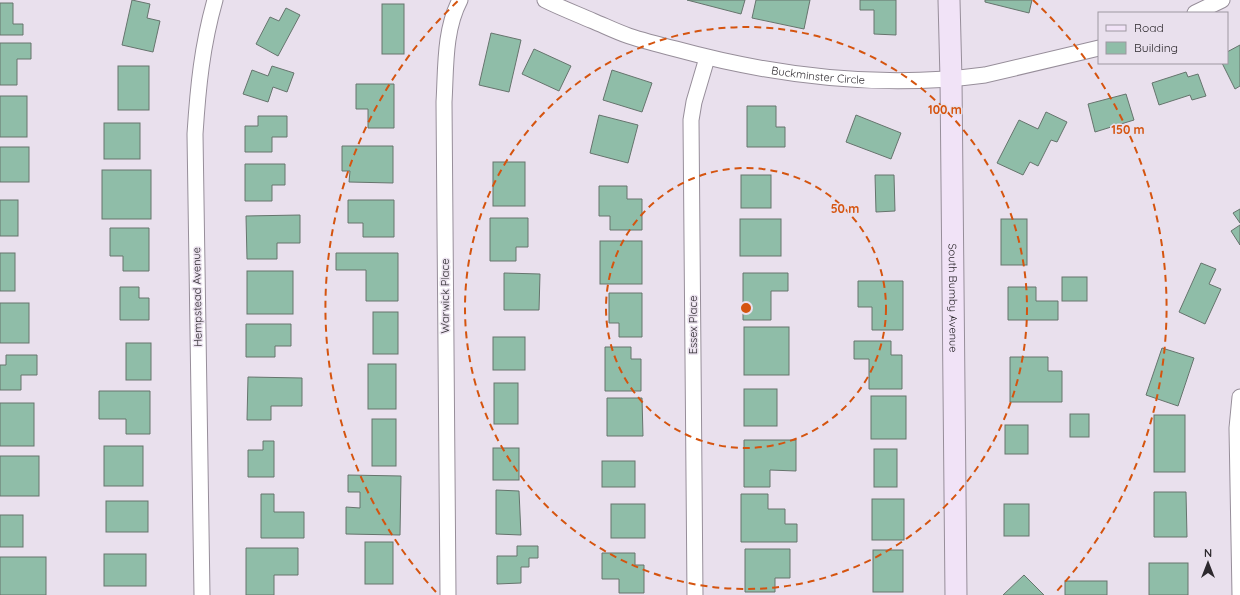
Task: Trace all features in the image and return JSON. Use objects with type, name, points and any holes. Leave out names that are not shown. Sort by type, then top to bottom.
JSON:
[{"type":"street","name":"Hempstead Avenue","points":[[202,595],[195,134],[198,83],[206,32],[215,0]]},
{"type":"street","name":"Warwick Place","points":[[448,595],[444,102],[447,43],[456,7],[460,0]]},
{"type":"street","name":"Buckminster Circle","points":[[546,0],[629,36],[707,58],[770,70],[829,78],[878,81],[951,79],[985,75],[1098,48]]},
{"type":"street","name":"South Bumby Avenue","points":[[949,0],[956,595]]},
{"type":"street","points":[[1197,12],[1222,0]]},
{"type":"street","name":"Essex Place","points":[[695,595],[691,120],[694,102],[707,58]]},
{"type":"street","points":[[1240,397],[1237,428],[1240,595]]},
{"type":"building","points":[[132,0],[150,4],[147,18],[160,21],[153,52],[122,45]]},
{"type":"building","points":[[687,0],[745,0],[741,14]]},
{"type":"building","points":[[756,0],[810,0],[804,29],[752,18]]},
{"type":"building","points":[[860,0],[896,0],[896,35],[874,34],[874,10],[860,10]]},
{"type":"building","points":[[985,0],[1032,0],[1029,13],[985,2]]},
{"type":"building","points":[[0,3],[13,3],[13,24],[23,24],[23,35],[0,35]]},
{"type":"building","points":[[382,4],[404,4],[404,54],[382,54]]},
{"type":"building","points":[[286,8],[300,15],[278,56],[256,44],[270,17],[279,21]]},
{"type":"building","points":[[491,33],[521,40],[509,92],[479,85]]},
{"type":"building","points":[[0,43],[31,43],[31,59],[17,59],[17,85],[0,85]]},
{"type":"building","points":[[1240,45],[1240,86],[1235,89],[1222,64],[1228,64],[1228,51]]},
{"type":"building","points":[[534,49],[571,66],[559,91],[522,74]]},
{"type":"building","points":[[118,66],[149,66],[149,110],[118,110]]},
{"type":"building","points":[[272,66],[294,73],[287,92],[273,87],[268,102],[243,94],[252,70],[268,76]]},
{"type":"building","points":[[612,70],[652,83],[642,112],[603,100]]},
{"type":"building","points":[[1186,72],[1188,77],[1198,74],[1206,96],[1192,100],[1190,95],[1159,105],[1152,83]]},
{"type":"building","points":[[356,84],[394,84],[394,128],[368,128],[368,109],[356,109]]},
{"type":"building","points":[[1126,94],[1134,120],[1095,132],[1088,104]]},
{"type":"building","points":[[0,96],[27,96],[27,137],[0,137]]},
{"type":"building","points":[[747,106],[776,106],[776,127],[785,127],[785,147],[747,147]]},
{"type":"building","points":[[1046,112],[1067,122],[1057,142],[1051,140],[1038,166],[1030,162],[1023,175],[997,163],[1019,120],[1038,129]]},
{"type":"building","points":[[599,115],[638,125],[628,163],[590,153]]},
{"type":"building","points":[[856,115],[901,133],[891,159],[846,142]]},
{"type":"building","points":[[258,116],[287,116],[287,137],[272,137],[272,152],[245,152],[245,126],[258,126]]},
{"type":"building","points":[[104,123],[140,123],[140,159],[104,159]]},
{"type":"building","points":[[342,146],[393,146],[393,183],[349,182],[350,171],[342,171]]},
{"type":"building","points":[[0,147],[29,147],[29,182],[0,182]]},
{"type":"building","points":[[493,162],[525,162],[525,206],[493,206]]},
{"type":"building","points":[[245,164],[285,164],[285,185],[272,185],[272,201],[245,201]]},
{"type":"building","points":[[102,170],[151,170],[151,219],[102,219]]},
{"type":"building","points":[[741,175],[771,175],[771,208],[741,208]]},
{"type":"building","points":[[875,175],[894,175],[895,211],[876,212]]},
{"type":"building","points":[[599,186],[627,186],[627,199],[642,199],[642,230],[610,230],[610,216],[599,216]]},
{"type":"building","points":[[0,200],[18,200],[18,236],[0,236]]},
{"type":"building","points":[[348,200],[394,200],[394,237],[363,237],[363,223],[348,223]]},
{"type":"building","points":[[1240,209],[1240,223],[1233,213]]},
{"type":"building","points":[[300,215],[300,243],[277,243],[277,259],[247,259],[246,216]]},
{"type":"building","points":[[490,218],[528,218],[528,247],[516,247],[516,261],[490,261]]},
{"type":"building","points":[[740,219],[781,219],[781,256],[740,256]]},
{"type":"building","points":[[1001,219],[1027,219],[1027,265],[1001,265]]},
{"type":"building","points":[[1240,225],[1240,245],[1231,231]]},
{"type":"building","points":[[110,228],[149,228],[149,271],[123,271],[123,256],[110,256]]},
{"type":"building","points":[[600,241],[642,241],[642,284],[600,284]]},
{"type":"building","points":[[0,253],[15,253],[15,291],[0,291]]},
{"type":"building","points":[[336,253],[398,253],[398,301],[366,301],[366,270],[336,270]]},
{"type":"building","points":[[1201,263],[1216,269],[1209,284],[1221,289],[1205,324],[1179,312]]},
{"type":"building","points":[[247,271],[293,271],[293,314],[247,314]]},
{"type":"building","points":[[504,273],[540,274],[539,310],[504,310]]},
{"type":"building","points":[[743,273],[788,273],[788,291],[771,291],[771,320],[743,320]]},
{"type":"building","points":[[1062,277],[1087,277],[1087,301],[1062,301]]},
{"type":"building","points":[[858,281],[903,281],[903,330],[872,330],[872,307],[858,307]]},
{"type":"building","points":[[120,287],[139,287],[139,298],[149,298],[149,320],[120,320]]},
{"type":"building","points":[[1008,287],[1036,287],[1036,301],[1058,301],[1058,320],[1008,320]]},
{"type":"building","points":[[609,293],[642,293],[642,337],[619,337],[619,323],[609,323]]},
{"type":"building","points":[[0,303],[29,303],[29,343],[0,343]]},
{"type":"building","points":[[373,312],[398,312],[398,354],[373,354]]},
{"type":"building","points":[[246,324],[291,324],[291,346],[275,346],[275,357],[246,357]]},
{"type":"building","points":[[744,327],[789,327],[789,375],[744,375]]},
{"type":"building","points":[[493,337],[525,337],[525,370],[493,370]]},
{"type":"building","points":[[854,341],[891,341],[891,355],[902,355],[902,389],[869,389],[869,359],[854,359]]},
{"type":"building","points":[[126,343],[151,343],[151,380],[126,380]]},
{"type":"building","points":[[605,347],[631,347],[631,359],[641,359],[641,391],[605,391]]},
{"type":"building","points":[[1162,348],[1194,358],[1178,406],[1146,395]]},
{"type":"building","points":[[6,355],[37,355],[37,375],[21,375],[21,390],[0,390],[0,365],[6,365]]},
{"type":"building","points":[[1010,357],[1048,357],[1048,371],[1062,371],[1062,402],[1010,402]]},
{"type":"building","points":[[368,364],[396,364],[396,409],[368,409]]},
{"type":"building","points":[[248,377],[302,378],[302,406],[271,406],[271,420],[247,420]]},
{"type":"building","points":[[494,383],[518,383],[518,424],[494,424]]},
{"type":"building","points":[[744,389],[777,389],[777,426],[744,426]]},
{"type":"building","points":[[99,391],[150,391],[150,434],[126,434],[126,419],[99,419]]},
{"type":"building","points":[[871,396],[906,396],[906,439],[871,439]]},
{"type":"building","points":[[607,398],[642,398],[643,436],[607,436]]},
{"type":"building","points":[[0,403],[34,403],[34,446],[0,446]]},
{"type":"building","points":[[1070,414],[1089,414],[1089,437],[1070,437]]},
{"type":"building","points":[[1154,415],[1185,415],[1185,472],[1154,472]]},
{"type":"building","points":[[372,419],[396,419],[396,466],[372,466]]},
{"type":"building","points":[[1005,425],[1028,425],[1028,454],[1005,454]]},
{"type":"building","points":[[744,440],[796,440],[796,471],[770,470],[770,487],[744,487]]},
{"type":"building","points":[[263,441],[274,441],[274,477],[248,477],[248,450],[263,450]]},
{"type":"building","points":[[104,446],[143,446],[143,486],[104,486]]},
{"type":"building","points":[[493,448],[519,448],[519,480],[493,480]]},
{"type":"building","points":[[874,449],[897,449],[897,487],[874,487]]},
{"type":"building","points":[[0,456],[39,456],[39,496],[0,496]]},
{"type":"building","points":[[602,461],[635,461],[635,487],[602,487]]},
{"type":"building","points":[[348,475],[401,476],[400,535],[346,534],[346,507],[360,508],[360,492],[348,492]]},
{"type":"building","points":[[496,490],[519,491],[521,535],[496,534]]},
{"type":"building","points":[[1154,492],[1186,492],[1187,537],[1154,537]]},
{"type":"building","points":[[261,494],[274,494],[274,512],[304,512],[304,538],[261,538]]},
{"type":"building","points":[[741,494],[768,494],[768,509],[785,509],[785,524],[797,524],[797,542],[741,542]]},
{"type":"building","points":[[872,499],[904,499],[904,540],[872,540]]},
{"type":"building","points":[[106,501],[148,501],[148,532],[106,532]]},
{"type":"building","points":[[611,504],[645,504],[645,538],[611,538]]},
{"type":"building","points":[[1004,504],[1029,504],[1029,536],[1004,536]]},
{"type":"building","points":[[0,515],[23,515],[23,547],[0,547]]},
{"type":"building","points":[[365,542],[393,542],[393,584],[365,584]]},
{"type":"building","points":[[517,546],[538,546],[538,558],[529,558],[529,567],[521,567],[521,583],[497,584],[497,556],[517,556]]},
{"type":"building","points":[[246,548],[298,548],[298,575],[274,575],[274,595],[246,595]]},
{"type":"building","points":[[745,549],[790,549],[790,578],[775,578],[775,592],[745,592]]},
{"type":"building","points":[[873,550],[903,550],[903,592],[873,592]]},
{"type":"building","points":[[602,553],[635,553],[635,565],[644,565],[644,593],[619,593],[619,579],[602,579]]},
{"type":"building","points":[[104,554],[146,554],[146,586],[104,586]]},
{"type":"building","points":[[0,557],[46,557],[46,595],[0,595]]},
{"type":"building","points":[[1149,563],[1188,563],[1188,595],[1149,595]]},
{"type":"building","points":[[1024,575],[1044,595],[1003,595]]},
{"type":"building","points":[[1065,581],[1107,581],[1107,595],[1065,595]]}]
